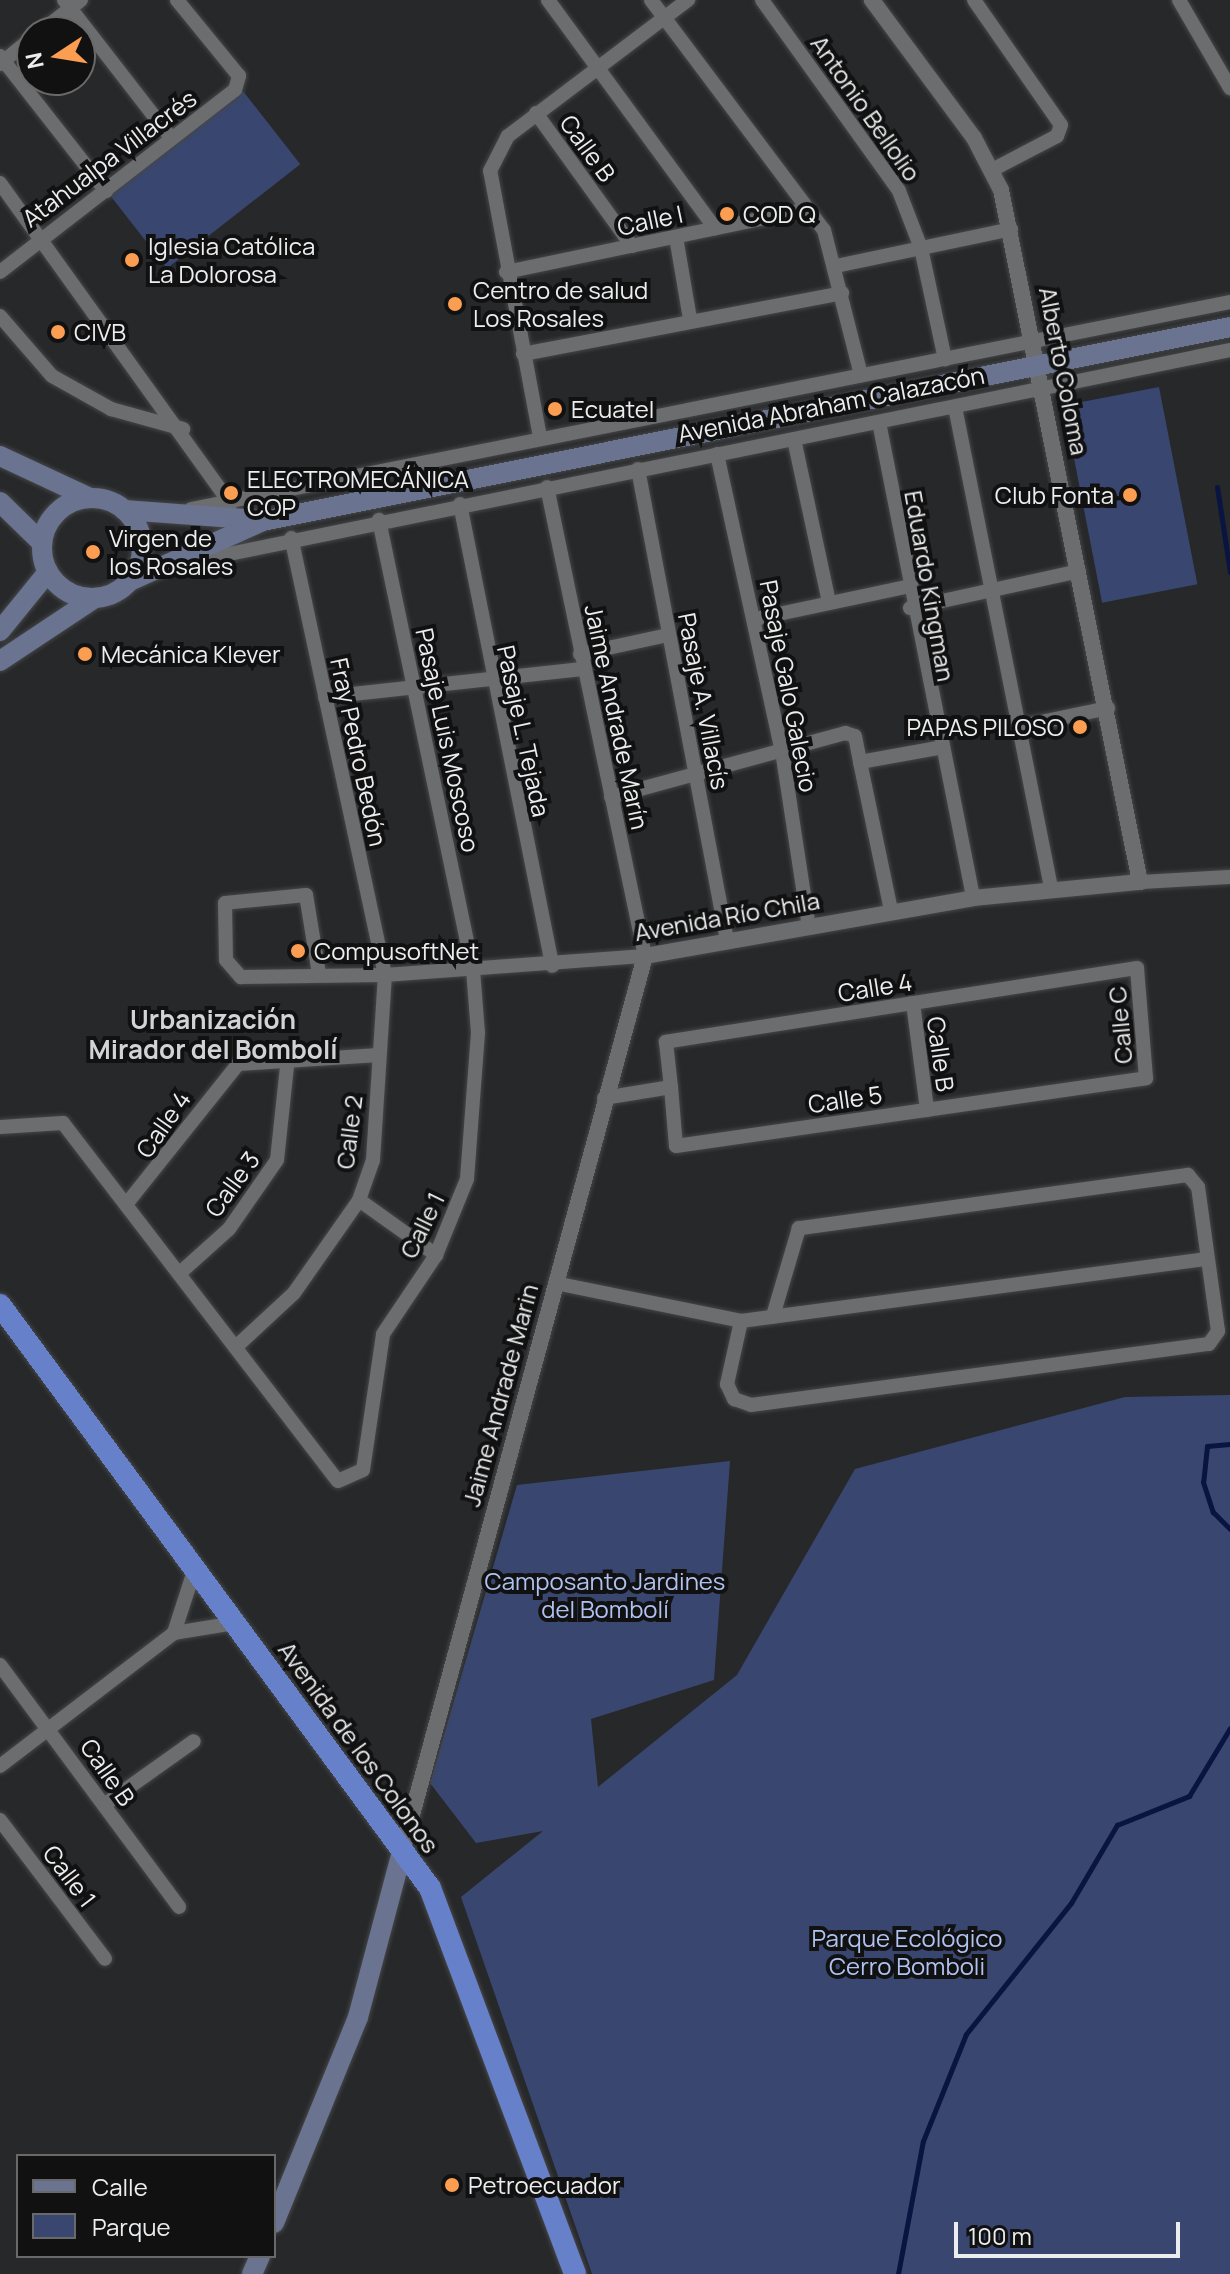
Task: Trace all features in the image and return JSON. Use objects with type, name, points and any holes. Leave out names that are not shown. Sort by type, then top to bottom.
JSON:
[{"type":"highway","name":"Avenida de los Colonos","points":[[3,1313],[403,1848],[462,1960],[575,2274]]},
{"type":"main road","name":"Avenida Abraham Calazacón","points":[[130,581],[263,521],[1230,327]]},
{"type":"main road","points":[[0,456],[90,498],[124,510],[141,539],[130,581],[95,598],[0,661]]},
{"type":"main road","points":[[42,543],[61,508],[90,498]]},
{"type":"main road","points":[[0,502],[42,543],[48,572],[64,590],[95,598]]},
{"type":"main road","name":"Avenida Abraham Calazacón","points":[[124,510],[263,521]]},
{"type":"main road","points":[[0,631],[48,572]]},
{"type":"main road","points":[[276,2218],[358,2017],[403,1848]]},
{"type":"street","name":"Atahualpa Villacrés","points":[[0,272],[41,236],[106,191],[235,90],[239,76],[177,0]]},
{"type":"street","points":[[548,0],[715,228]]},
{"type":"street","points":[[651,0],[804,210],[824,230],[836,266],[861,375]]},
{"type":"street","points":[[540,437],[506,272],[490,171],[508,136],[688,0]]},
{"type":"street","name":"Antonio Bellolio","points":[[762,0],[899,191],[921,248],[945,359]]},
{"type":"street","points":[[974,0],[1061,125],[1057,136],[994,169]]},
{"type":"street","points":[[1179,0],[1230,88]]},
{"type":"street","name":"Alberto Coloma","points":[[877,2],[994,169],[1011,229],[1040,367],[1140,882]]},
{"type":"street","points":[[72,3],[171,138]]},
{"type":"street","points":[[1,60],[106,191]]},
{"type":"street","name":"Calle B","points":[[536,113],[632,246]]},
{"type":"street","points":[[0,183],[183,429],[231,504]]},
{"type":"street","name":"Calle I","points":[[506,272],[804,210]]},
{"type":"street","points":[[836,266],[1011,229]]},
{"type":"street","points":[[676,237],[690,319]]},
{"type":"street","points":[[523,354],[690,319],[842,293]]},
{"type":"street","name":"Avenida Abraham Calazacón","points":[[163,512],[231,504],[540,437],[1035,343],[1230,302]]},
{"type":"street","points":[[0,316],[52,376],[111,409],[183,429]]},
{"type":"street","name":"Avenida Abraham Calazacón","points":[[161,568],[379,520],[1230,350]]},
{"type":"street","points":[[955,407],[1022,726],[1051,888]]},
{"type":"street","name":"Eduardo Kingman","points":[[879,422],[910,608],[973,898]]},
{"type":"street","points":[[794,439],[829,602]]},
{"type":"street","name":"Pasaje Galo Galecio","points":[[717,454],[782,751],[809,928]]},
{"type":"street","name":"Pasaje A. Villacís","points":[[638,469],[727,942]]},
{"type":"street","name":"Jaime Andrade Marín","points":[[547,487],[645,956]]},
{"type":"street","name":"Pasaje L. Tejada","points":[[460,504],[490,683],[552,966]]},
{"type":"street","name":"Pasaje Luis Moscoso","points":[[379,520],[473,970]]},
{"type":"street","name":"Fray Pedro Bedón","points":[[291,538],[385,975]]},
{"type":"street","points":[[910,608],[993,587],[1079,571]]},
{"type":"street","points":[[755,619],[906,587]]},
{"type":"street","points":[[325,697],[415,686],[490,683],[582,661],[668,635]]},
{"type":"street","points":[[1022,726],[1108,708]]},
{"type":"street","points":[[611,797],[849,734],[860,762],[891,911]]},
{"type":"street","points":[[860,762],[938,748]]},
{"type":"street","points":[[1140,882],[1230,877]]},
{"type":"street","name":"Avenida Río Chila","points":[[319,974],[306,895],[225,903],[226,960],[235,976],[385,975],[552,966],[645,956],[973,898],[1051,888],[1140,882]]},
{"type":"street","name":"Jaime Andrade Marin","points":[[403,1848],[645,956]]},
{"type":"street","name":"Calle 4","points":[[671,1087],[666,1042],[1137,968]]},
{"type":"street","name":"Calle C","points":[[1137,968],[1146,1078]]},
{"type":"street","name":"Calle 1","points":[[238,1345],[338,1481],[350,1482],[363,1470],[383,1334],[436,1255],[467,1179],[478,1033],[473,970]]},
{"type":"street","name":"Calle 2","points":[[238,1345],[294,1293],[359,1200],[373,1160],[385,975]]},
{"type":"street","name":"Calle B","points":[[913,1003],[927,1110]]},
{"type":"street","points":[[288,1057],[379,1055]]},
{"type":"street","name":"Calle 4","points":[[128,1202],[231,1069],[288,1057]]},
{"type":"street","name":"Calle 3","points":[[181,1272],[229,1229],[277,1160],[288,1057]]},
{"type":"street","name":"Calle 5","points":[[671,1087],[676,1146],[1146,1078]]},
{"type":"street","points":[[604,1098],[671,1087]]},
{"type":"street","points":[[0,1127],[63,1123],[238,1345]]},
{"type":"street","points":[[741,1321],[727,1384],[734,1399],[767,1403],[1209,1344],[1218,1331],[1198,1187],[1188,1175],[799,1228],[773,1316]]},
{"type":"street","points":[[359,1200],[436,1255]]},
{"type":"street","points":[[555,1283],[741,1321],[1207,1259]]},
{"type":"street","points":[[174,1633],[194,1571]]},
{"type":"street","points":[[0,1766],[48,1725],[174,1633],[235,1623]]},
{"type":"street","name":"Calle B","points":[[0,1665],[48,1725],[179,1907]]},
{"type":"street","points":[[104,1805],[194,1741]]},
{"type":"street","name":"Calle 1","points":[[2,1828],[105,1959]]},
{"type":"green space","points":[[243,91],[300,164],[167,268],[110,195]]},
{"type":"green space","name":"Club Fonta","points":[[1159,387],[1197,584],[1102,603],[1064,406]]},
{"type":"green space","name":"Parque Ecológico Cerro Bomboli","points":[[1230,1395],[1230,2274],[592,2274],[461,1897],[543,1831],[476,1843],[430,1783],[517,1485],[730,1461],[714,1680],[591,1719],[598,1787],[737,1675],[855,1469],[1125,1397]]},
{"type":"waterway","points":[[1217,487],[1230,572]]},
{"type":"waterway","points":[[1230,1444],[1207,1446],[1203,1482],[1213,1512],[1230,1529]]},
{"type":"waterway","points":[[898,2274],[923,2141],[966,2034],[1071,1903],[1117,1825],[1189,1796],[1230,1728]]},
{"type":"place","name":"COD Q","points":[[727,214]]},
{"type":"place","name":"Iglesia Católica La Dolorosa","points":[[132,260]]},
{"type":"place","name":"Centro de salud Los Rosales","points":[[455,304]]},
{"type":"place","name":"CIVB","points":[[58,332]]},
{"type":"place","name":"Ecuatel","points":[[555,409]]},
{"type":"place","name":"ELECTROMECÁNICA COP","points":[[231,493]]},
{"type":"place","name":"Club Fonta","points":[[1130,495]]},
{"type":"place","name":"Virgen de los Rosales","points":[[93,552]]},
{"type":"place","name":"Mecánica Klever","points":[[85,654]]},
{"type":"place","name":"PAPAS PILOSO","points":[[1080,727]]},
{"type":"place","name":"CompusoftNet","points":[[298,951]]},
{"type":"place","name":"Petroecuador","points":[[452,2185]]},
{"type":"district","name":"Urbanización Mirador del Bombolí","points":[[213,1035]]},
{"type":"park label","name":"Camposanto Jardines del Bombolí","points":[[605,1595]]}]
